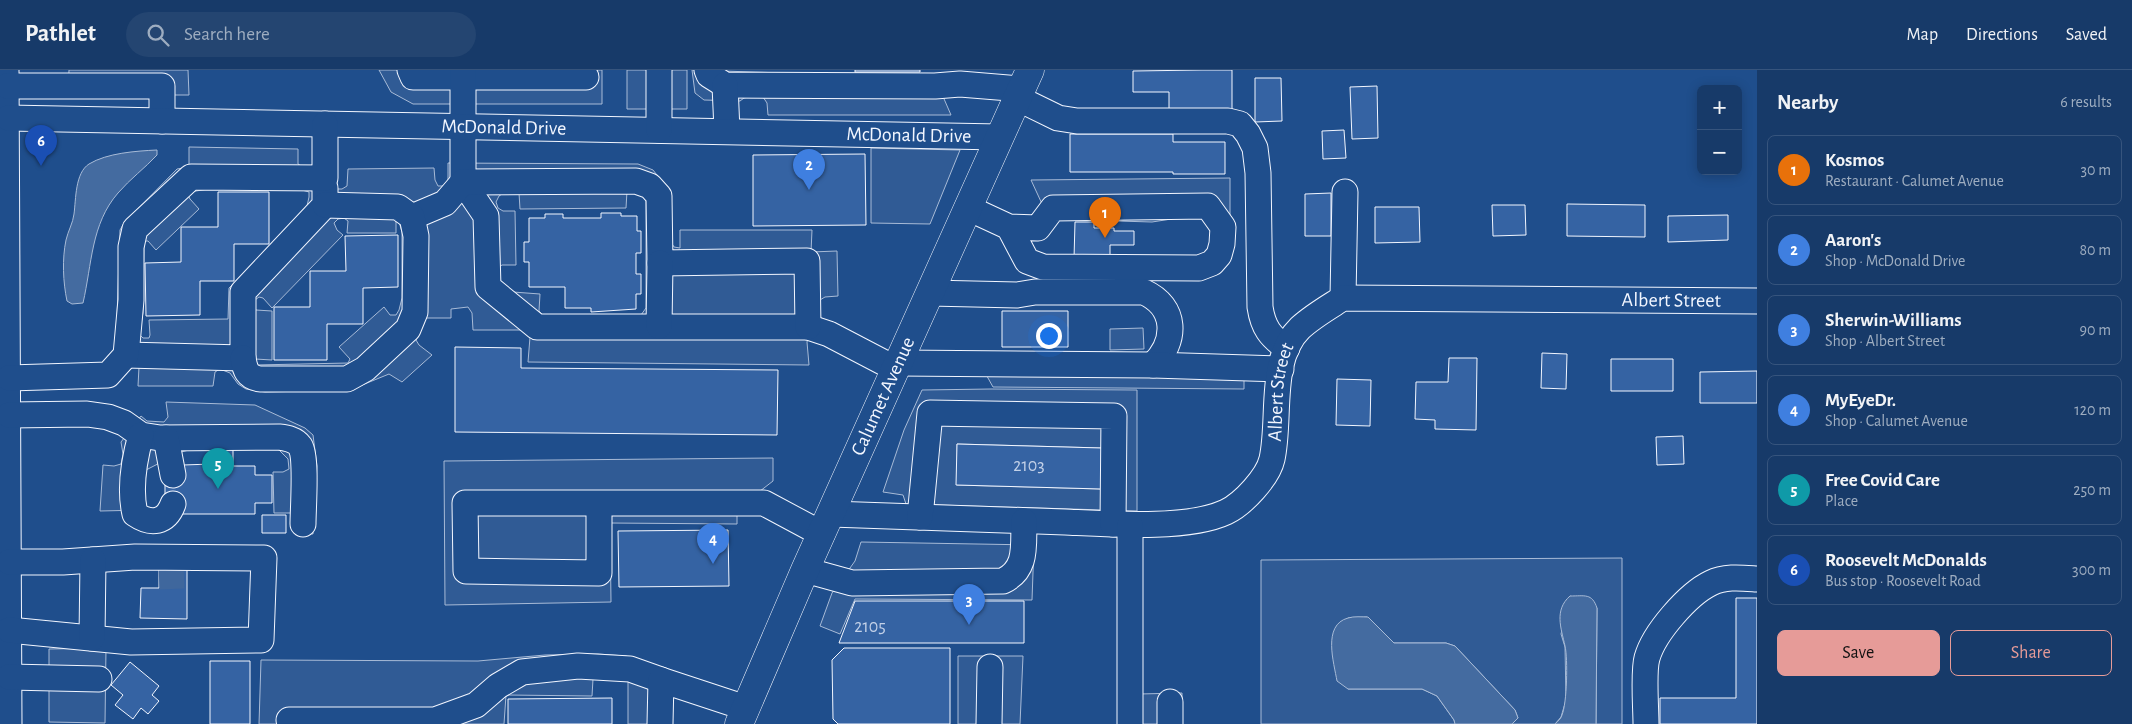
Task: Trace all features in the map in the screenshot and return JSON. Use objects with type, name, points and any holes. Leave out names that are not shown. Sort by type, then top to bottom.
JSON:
[{"type":"main road","name":"Calumet Avenue","points":[[742,716],[805,570],[1023,86]]},
{"type":"street","points":[[410,70],[413,77],[464,74],[586,77]]},
{"type":"street","points":[[659,70],[659,130]]},
{"type":"street","points":[[464,74],[463,182],[486,216],[488,288],[537,327],[808,326],[897,366],[1153,365],[1284,358],[1277,342],[1262,322],[1257,165],[1255,148],[1240,124],[1228,121],[1077,121],[1058,118],[1023,86],[935,72],[764,70]]},
{"type":"street","points":[[727,132],[716,78],[935,86],[963,77]]},
{"type":"street","points":[[9,724],[6,621],[9,562],[7,78],[162,78],[162,121]]},
{"type":"street","name":"McDonald Drive","points":[[8,118],[1000,137]]},
{"type":"street","points":[[325,124],[325,205],[243,292],[243,358],[246,371],[253,378],[347,379],[365,369],[408,329],[415,312],[416,236],[412,217],[398,207],[325,205]]},
{"type":"street","points":[[108,417],[108,375],[126,356],[131,300],[131,247],[135,229],[191,177],[325,178]]},
{"type":"street","points":[[412,217],[445,202],[463,182],[636,181],[650,186],[659,196],[659,326]]},
{"type":"street","points":[[1343,298],[1345,192]]},
{"type":"street","points":[[968,208],[1009,227],[1038,228],[1053,208],[1208,206],[1223,227],[1220,255],[1212,263],[1199,268],[1043,267],[1027,261],[1009,227]]},
{"type":"street","points":[[660,263],[807,261],[808,326]]},
{"type":"street","points":[[930,294],[1017,295],[1035,292],[1144,292],[1156,297],[1164,306],[1169,319],[1168,345],[1163,355],[1153,365]]},
{"type":"street","name":"Albert Street","points":[[827,524],[920,517],[1121,524],[1205,519],[1226,512],[1243,500],[1259,483],[1272,460],[1284,358],[1299,329],[1343,298],[1757,301]]},
{"type":"street","points":[[126,356],[243,358]]},
{"type":"street","points":[[9,378],[108,375]]},
{"type":"street","points":[[920,517],[930,413],[1114,416],[1130,724]]},
{"type":"street","points":[[9,415],[87,414],[108,417],[124,423],[141,435],[166,438],[279,437],[292,439],[300,447],[303,459],[303,524]]},
{"type":"street","points":[[141,435],[133,474],[132,504],[135,514],[144,520],[153,521],[164,518],[170,513],[173,504]]},
{"type":"street","points":[[166,438],[173,475]]},
{"type":"street","points":[[599,503],[599,573],[466,571],[465,503],[599,503],[764,503],[827,524]]},
{"type":"street","points":[[805,570],[852,582],[1003,581],[1013,576],[1019,569],[1023,556],[1024,521]]},
{"type":"street","points":[[6,621],[92,638],[131,642],[261,640],[264,558],[119,558],[9,562]]},
{"type":"street","points":[[119,558],[159,577]]},
{"type":"street","points":[[187,576],[225,558]]},
{"type":"street","points":[[92,638],[93,560]]},
{"type":"street","points":[[1646,724],[1646,659],[1660,629],[1681,606],[1711,583],[1727,578],[1757,579]]},
{"type":"street","points":[[289,720],[435,720],[476,705],[498,686],[522,672],[587,666],[630,669],[661,680],[742,716]]},
{"type":"street","points":[[989,724],[990,667]]},
{"type":"street","points":[[9,677],[100,679]]},
{"type":"street","points":[[660,724],[661,680]]},
{"type":"shaded area","points":[[69,70],[188,70],[189,95],[68,95]]},
{"type":"shaded area","points":[[379,70],[602,70],[602,104],[413,104],[391,92]]},
{"type":"shaded area","points":[[627,70],[687,70],[687,109],[627,109]]},
{"type":"shaded area","points":[[692,70],[935,78],[951,115],[768,115],[767,103],[763,97],[753,96],[740,101],[704,100],[695,93]]},
{"type":"shaded area","points":[[189,147],[298,149],[298,164],[337,189],[342,189],[347,186],[348,169],[434,168],[435,180],[438,186],[444,186],[448,181],[448,163],[638,164],[653,170],[664,184],[671,242],[674,247],[680,248],[680,230],[812,230],[811,252],[837,251],[838,296],[825,297],[820,300],[807,342],[809,365],[528,362],[530,337],[526,330],[473,330],[472,313],[468,307],[451,309],[451,318],[426,318],[416,340],[419,345],[432,355],[402,382],[389,374],[350,390],[265,392],[246,389],[238,384],[230,373],[220,369],[215,372],[213,386],[138,386],[139,367],[117,317],[120,230],[124,223],[177,169],[189,167]],"holes":[[[208,189],[302,190],[309,192],[309,197],[307,206],[294,223],[229,288],[228,319],[149,320],[150,335],[149,338],[143,338],[139,334],[143,313],[144,241],[148,241],[156,250],[199,209],[190,199],[188,195],[190,192]],[[508,190],[519,193],[520,209],[626,208],[627,191],[640,191],[646,199],[646,308],[641,315],[544,316],[539,311],[540,294],[513,292],[499,282],[496,269],[502,265],[516,265],[515,211],[503,211],[498,208],[496,202],[499,196]],[[344,218],[348,221],[347,233],[396,233],[396,220],[399,222],[402,232],[402,298],[399,310],[396,315],[390,315],[384,307],[339,347],[350,359],[348,363],[255,365],[255,359],[272,360],[272,311],[256,310],[253,306],[255,300],[259,297],[263,298],[272,308],[343,235],[337,230],[334,223],[338,219]]]},
{"type":"shaded area","points":[[871,148],[960,150],[930,224],[871,223]]},
{"type":"shaded area","points":[[157,150],[157,155],[118,193],[109,205],[97,231],[83,303],[72,304],[67,301],[64,255],[66,240],[73,217],[77,187],[84,168],[104,157]]},
{"type":"shaded area","points":[[1230,178],[1230,215],[1197,215],[1152,222],[1049,219],[1031,180]]},
{"type":"shaded area","points":[[1143,328],[1144,349],[1110,350],[1110,329]]},
{"type":"shaded area","points":[[983,369],[1244,371],[1244,389],[993,387]]},
{"type":"shaded area","points":[[922,390],[1137,390],[1137,511],[906,504],[903,495],[883,492],[904,430]],"holes":[[[957,444],[1101,448],[1101,489],[957,485]]]},
{"type":"shaded area","points":[[166,402],[255,405],[305,428],[313,435],[317,466],[313,534],[296,533],[291,513],[274,513],[273,472],[283,472],[289,469],[288,459],[279,450],[268,446],[209,445],[181,452],[146,470],[144,510],[100,511],[103,465],[114,466],[121,464],[123,454],[121,442],[141,416],[147,421],[164,422],[168,417]]},
{"type":"shaded area","points":[[773,458],[773,481],[737,509],[737,524],[610,523],[611,602],[445,605],[444,461]]},
{"type":"shaded area","points":[[861,542],[1034,545],[1032,600],[855,599],[840,634],[820,626],[832,593],[855,561]]},
{"type":"shaded area","points":[[1622,558],[1622,724],[1596,724],[1597,608],[1570,596],[1561,634],[1565,647],[1566,700],[1561,717],[1555,724],[1512,724],[1518,718],[1515,710],[1455,646],[1446,643],[1394,643],[1367,617],[1348,618],[1348,689],[1422,689],[1437,696],[1455,724],[1261,724],[1261,560]]},
{"type":"shaded area","points":[[1570,596],[1587,596],[1593,600],[1597,608],[1596,724],[1555,724],[1561,718],[1564,709],[1566,681],[1566,652],[1560,613],[1565,601]]},
{"type":"shaded area","points":[[1350,617],[1368,617],[1394,643],[1446,643],[1455,646],[1515,710],[1518,718],[1512,724],[1455,724],[1437,696],[1422,689],[1348,689],[1337,681],[1332,655],[1332,636],[1340,622]]},
{"type":"shaded area","points":[[106,648],[105,723],[49,722],[49,649]]},
{"type":"shaded area","points":[[598,654],[626,656],[653,667],[672,724],[628,724],[628,678],[593,679],[592,696],[506,695],[504,724],[259,724],[261,660],[478,661],[545,655]]},
{"type":"shaded area","points":[[958,656],[1023,656],[1020,724],[958,724]]},
{"type":"shaded area","points":[[1182,693],[1182,724],[1140,724],[1139,694]]},
{"type":"building","points":[[855,70],[920,70],[920,72],[855,72]]},
{"type":"building","points":[[1232,70],[1232,112],[1169,112],[1169,92],[1133,92],[1133,71]]},
{"type":"building","points":[[1255,78],[1281,78],[1282,121],[1255,122]]},
{"type":"building","points":[[1377,86],[1378,138],[1352,139],[1350,87]]},
{"type":"building","points":[[1344,130],[1346,158],[1323,159],[1322,131]]},
{"type":"building","points":[[1070,134],[1173,134],[1173,142],[1225,142],[1225,174],[1070,172]]},
{"type":"building","points":[[865,154],[866,225],[753,226],[753,155]]},
{"type":"building","points":[[218,192],[269,192],[269,244],[234,244],[234,281],[200,281],[200,315],[146,316],[145,263],[181,262],[181,227],[218,227]]},
{"type":"building","points":[[1331,193],[1331,236],[1305,236],[1305,194]]},
{"type":"building","points":[[1567,204],[1645,205],[1645,237],[1567,236]]},
{"type":"building","points":[[1492,205],[1525,205],[1526,235],[1493,236]]},
{"type":"building","points":[[1375,207],[1419,207],[1420,242],[1375,243]]},
{"type":"building","points":[[601,213],[621,213],[621,216],[637,216],[637,231],[641,231],[641,253],[636,253],[636,274],[641,274],[641,294],[636,294],[636,309],[591,312],[591,308],[565,308],[565,287],[529,287],[529,262],[524,262],[524,242],[529,242],[529,218],[545,218],[545,214],[563,214],[563,218],[601,218]]},
{"type":"building","points":[[1728,215],[1728,240],[1668,242],[1668,216]]},
{"type":"building","points":[[1075,222],[1094,222],[1094,228],[1134,231],[1134,245],[1110,245],[1110,259],[1074,259]]},
{"type":"building","points":[[398,235],[398,287],[363,288],[363,324],[327,324],[327,360],[274,360],[274,307],[310,307],[310,271],[346,271],[345,236]]},
{"type":"building","points":[[1002,311],[1068,311],[1068,347],[1002,347]]},
{"type":"building","points":[[455,347],[521,348],[521,368],[778,370],[777,435],[455,432]]},
{"type":"building","points":[[1542,353],[1567,354],[1566,389],[1541,388]]},
{"type":"building","points":[[1449,358],[1477,358],[1476,430],[1435,429],[1435,420],[1415,419],[1416,382],[1448,382]]},
{"type":"building","points":[[1611,359],[1673,359],[1673,391],[1611,391]]},
{"type":"building","points":[[1757,371],[1757,403],[1700,403],[1700,372]]},
{"type":"building","points":[[1337,379],[1371,380],[1370,426],[1336,425]]},
{"type":"building","points":[[1683,436],[1684,464],[1657,465],[1656,437]]},
{"type":"building","points":[[957,444],[1102,448],[1101,489],[956,485]]},
{"type":"building","points":[[212,446],[233,446],[233,466],[255,466],[255,475],[272,475],[272,503],[255,503],[255,514],[182,514],[165,504],[165,475],[183,465],[212,464]]},
{"type":"building","points":[[262,515],[286,515],[286,533],[262,533]]},
{"type":"building","points":[[728,530],[729,586],[619,587],[618,531]]},
{"type":"building","points":[[159,564],[187,564],[187,619],[140,618],[141,588],[159,588]]},
{"type":"building","points":[[1736,598],[1757,598],[1757,724],[1660,724],[1660,698],[1736,698]]},
{"type":"building","points":[[855,601],[1024,601],[1024,643],[839,643]]},
{"type":"building","points":[[844,648],[950,648],[950,724],[838,724],[833,719],[832,660]]},
{"type":"building","points":[[210,661],[250,661],[250,724],[210,724]]},
{"type":"building","points":[[130,662],[159,686],[152,695],[159,701],[148,714],[141,708],[133,719],[115,705],[123,695],[111,685]]},
{"type":"building","points":[[612,698],[612,724],[508,724],[508,699]]},
{"type":"tunnel","points":[[159,577],[187,576]]},
{"type":"place","name":"Roosevelt McDonalds","points":[[41,166]]},
{"type":"place","name":"Aaron's","points":[[809,190]]},
{"type":"place","name":"Kosmos","points":[[1105,238]]},
{"type":"place","name":"Free Covid Care","points":[[218,489]]},
{"type":"place","name":"MyEyeDr.","points":[[713,564]]},
{"type":"place","name":"Sherwin-Williams","points":[[969,625]]}]
